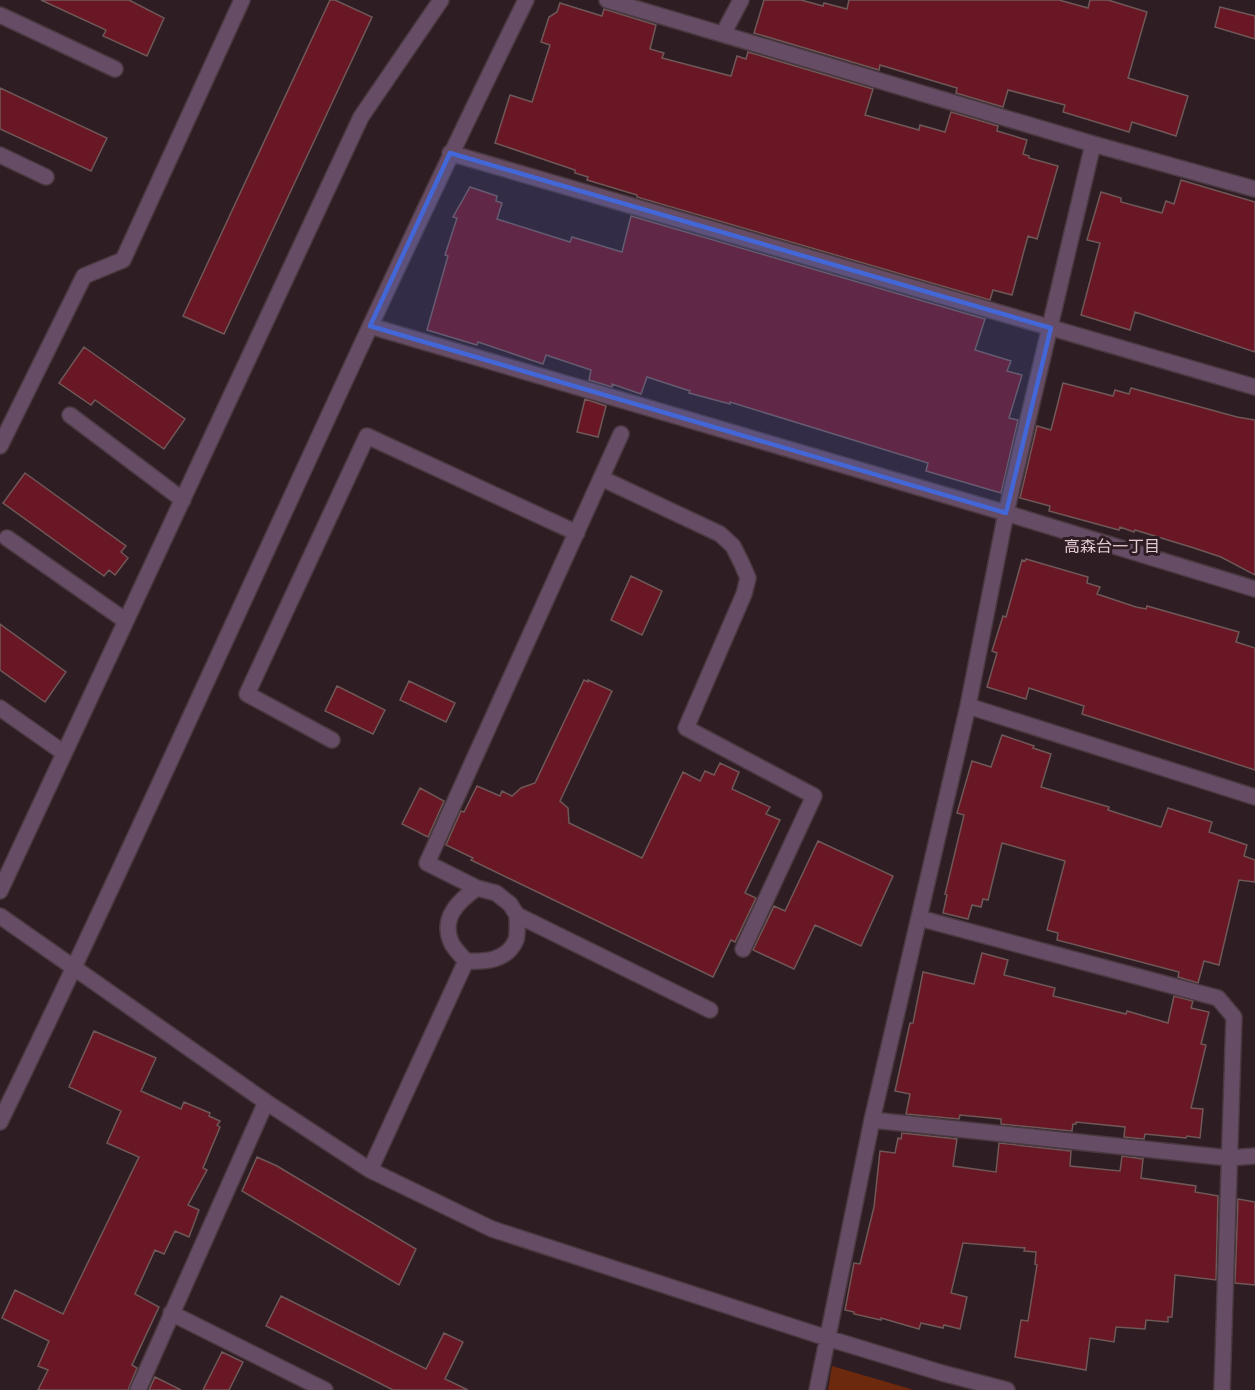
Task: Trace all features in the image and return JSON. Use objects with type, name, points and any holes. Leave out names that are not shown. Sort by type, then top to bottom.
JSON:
[{"type":"street","points":[[0,446],[84,276],[123,260],[242,0]]},
{"type":"street","points":[[0,891],[361,117],[441,0]]},
{"type":"street","points":[[0,1122],[74,969],[450,153],[526,0]]},
{"type":"street","points":[[607,0],[1093,144],[1255,189]]},
{"type":"street","points":[[723,34],[741,0]]},
{"type":"street","points":[[0,15],[115,69]]},
{"type":"street","points":[[817,1390],[872,1120],[968,706],[1006,513],[1093,144]]},
{"type":"street","points":[[450,153],[1255,387]]},
{"type":"street","points":[[0,155],[46,177]]},
{"type":"street","points":[[370,326],[1006,513],[1255,589]]},
{"type":"street","points":[[69,415],[183,500]]},
{"type":"street","points":[[621,434],[427,863],[477,888],[496,893],[510,904],[517,915],[710,1010]]},
{"type":"street","points":[[332,740],[247,694],[367,436],[577,533]]},
{"type":"street","points":[[602,478],[720,534],[733,546],[748,578],[744,594],[686,728],[814,796],[743,950]]},
{"type":"street","points":[[7,538],[126,621]]},
{"type":"street","points":[[968,706],[1255,796]]},
{"type":"street","points":[[0,708],[64,753]]},
{"type":"street","points":[[477,888],[464,896],[453,908],[448,928],[452,944],[466,961],[487,962],[506,954],[516,939],[517,915]]},
{"type":"street","points":[[0,916],[266,1102],[370,1170],[492,1229],[827,1338],[1007,1390]]},
{"type":"street","points":[[919,918],[1218,998],[1234,1017],[1222,1390]]},
{"type":"street","points":[[370,1170],[466,961]]},
{"type":"street","points":[[138,1390],[266,1102]]},
{"type":"street","points":[[872,1120],[1229,1158],[1255,1156]]},
{"type":"street","points":[[171,1313],[325,1390]]},
{"type":"highlighted area","points":[[450,153],[1051,328],[1006,513],[370,326]]},
{"type":"shaded area","points":[[832,1366],[914,1390],[828,1390]]},
{"type":"building","points":[[41,0],[129,0],[164,18],[147,56],[103,36],[106,30]]},
{"type":"building","points":[[330,0],[335,0],[372,17],[224,334],[183,316]]},
{"type":"building","points":[[764,0],[801,0],[847,9],[849,0],[1059,0],[1088,8],[1090,0],[1108,0],[1147,12],[1128,78],[1188,96],[1176,136],[1132,122],[1129,132],[1063,112],[1065,105],[1008,90],[1003,107],[956,93],[957,88],[880,65],[879,70],[754,33]]},
{"type":"building","points":[[560,3],[602,16],[604,9],[656,25],[650,49],[664,53],[662,58],[731,76],[737,56],[746,59],[748,52],[873,89],[865,115],[919,130],[920,125],[945,132],[951,112],[998,126],[997,131],[1027,140],[1023,154],[1029,158],[1058,166],[1037,239],[1028,236],[1012,295],[993,290],[990,300],[637,197],[637,195],[587,180],[588,177],[575,173],[575,170],[495,143],[510,95],[532,102],[550,45],[541,42],[549,17],[557,12]]},
{"type":"building","points":[[1220,7],[1255,16],[1255,39],[1215,27]]},
{"type":"building","points":[[0,88],[107,138],[91,171],[0,129]]},
{"type":"building","points":[[1181,180],[1255,202],[1255,352],[1135,312],[1130,330],[1081,315],[1100,243],[1087,240],[1101,192],[1121,198],[1121,202],[1162,213],[1166,201],[1174,204]]},
{"type":"building","points":[[470,187],[497,196],[496,201],[502,203],[497,219],[570,242],[572,237],[622,252],[631,216],[985,319],[975,350],[1011,361],[1007,371],[1022,375],[1009,418],[1018,420],[1001,493],[926,471],[928,463],[730,402],[730,404],[689,393],[690,391],[647,377],[641,394],[612,384],[612,387],[589,380],[591,370],[546,355],[543,364],[478,342],[477,345],[427,330],[448,256],[445,255],[457,218],[453,217]]},
{"type":"building","points":[[84,347],[185,419],[164,449],[95,400],[91,405],[59,383]]},
{"type":"building","points":[[1063,383],[1113,396],[1115,390],[1129,394],[1131,388],[1255,420],[1255,575],[1221,557],[1194,548],[1135,530],[1134,532],[1120,527],[1119,530],[1049,511],[1050,506],[1020,498],[1037,426],[1051,430]]},
{"type":"building","points":[[585,399],[606,406],[598,437],[577,432]]},
{"type":"building","points":[[25,473],[126,546],[121,552],[128,558],[115,575],[109,570],[104,576],[3,503]]},
{"type":"building","points":[[1026,559],[1088,577],[1087,583],[1100,587],[1097,594],[1136,607],[1146,609],[1147,606],[1239,632],[1236,642],[1255,648],[1255,770],[1082,714],[1084,706],[1029,688],[1026,699],[987,687],[997,653],[992,651],[1003,616],[1006,617],[1022,560]]},
{"type":"building","points":[[631,576],[662,591],[642,635],[611,620]]},
{"type":"building","points":[[0,624],[66,672],[45,702],[0,670]]},
{"type":"building","points":[[584,680],[612,691],[560,801],[568,808],[569,823],[642,858],[683,772],[700,781],[705,771],[714,775],[720,763],[739,772],[732,789],[770,807],[766,814],[780,820],[745,893],[756,898],[735,942],[731,940],[713,977],[471,860],[473,858],[446,845],[461,811],[464,812],[477,786],[500,796],[502,791],[512,796],[521,788],[535,783]]},
{"type":"building","points":[[409,681],[455,703],[446,722],[400,700]]},
{"type":"building","points":[[337,686],[385,710],[373,734],[325,711]]},
{"type":"building","points":[[1002,735],[1051,754],[1041,787],[1109,807],[1108,810],[1161,827],[1168,808],[1212,822],[1209,832],[1247,845],[1244,856],[1255,860],[1255,882],[1239,880],[1219,965],[1204,961],[1198,983],[1178,977],[1179,972],[1057,940],[1058,933],[1047,930],[1065,861],[1002,843],[988,900],[983,899],[981,907],[972,905],[968,919],[943,913],[947,895],[945,894],[964,815],[957,813],[972,761],[991,767]]},
{"type":"building","points":[[420,788],[444,801],[428,837],[402,824]]},
{"type":"building","points":[[818,841],[893,876],[861,946],[815,925],[794,969],[753,950],[774,906],[785,911]]},
{"type":"building","points":[[982,953],[1008,960],[1004,975],[1055,988],[1053,996],[1126,1014],[1127,1011],[1168,1023],[1174,996],[1193,1001],[1191,1008],[1209,1012],[1201,1044],[1206,1045],[1191,1108],[1203,1109],[1200,1138],[1145,1134],[1144,1139],[1124,1137],[1125,1127],[1076,1122],[1073,1124],[1072,1131],[1001,1124],[1001,1119],[960,1115],[959,1119],[906,1114],[910,1094],[895,1091],[910,1023],[913,1023],[923,972],[974,984]]},
{"type":"building","points":[[94,1031],[156,1058],[141,1091],[181,1109],[184,1102],[210,1113],[209,1116],[220,1121],[217,1125],[220,1127],[203,1168],[207,1170],[188,1205],[199,1210],[189,1237],[175,1231],[164,1254],[155,1250],[135,1294],[159,1307],[132,1365],[137,1368],[128,1390],[38,1390],[48,1370],[38,1366],[49,1341],[2,1318],[15,1290],[63,1314],[139,1157],[107,1143],[121,1111],[69,1087]]},
{"type":"building","points":[[902,1133],[957,1139],[953,1166],[996,1172],[999,1143],[1071,1151],[1070,1166],[1120,1171],[1122,1156],[1143,1159],[1141,1178],[1196,1186],[1195,1192],[1218,1196],[1216,1280],[1175,1275],[1172,1317],[1168,1317],[1168,1322],[1146,1320],[1145,1329],[1116,1327],[1114,1342],[1090,1338],[1086,1370],[1015,1357],[1021,1320],[1028,1321],[1037,1265],[1035,1264],[1036,1252],[1024,1251],[1025,1248],[963,1243],[951,1293],[967,1297],[960,1329],[921,1323],[919,1329],[845,1310],[854,1263],[860,1264],[874,1207],[880,1151],[895,1153],[898,1138],[901,1139]]},
{"type":"building","points":[[257,1157],[277,1166],[416,1249],[399,1285],[242,1191]]},
{"type":"building","points":[[1238,1199],[1255,1202],[1255,1285],[1235,1283]]},
{"type":"building","points":[[281,1296],[426,1369],[444,1333],[463,1342],[445,1379],[468,1390],[393,1390],[266,1326]]},
{"type":"building","points":[[222,1352],[243,1362],[229,1390],[203,1390]]},
{"type":"building","points":[[155,1377],[181,1390],[149,1390]]},
{"type":"district","name":"高森台一丁目","points":[[1112,546]]}]
